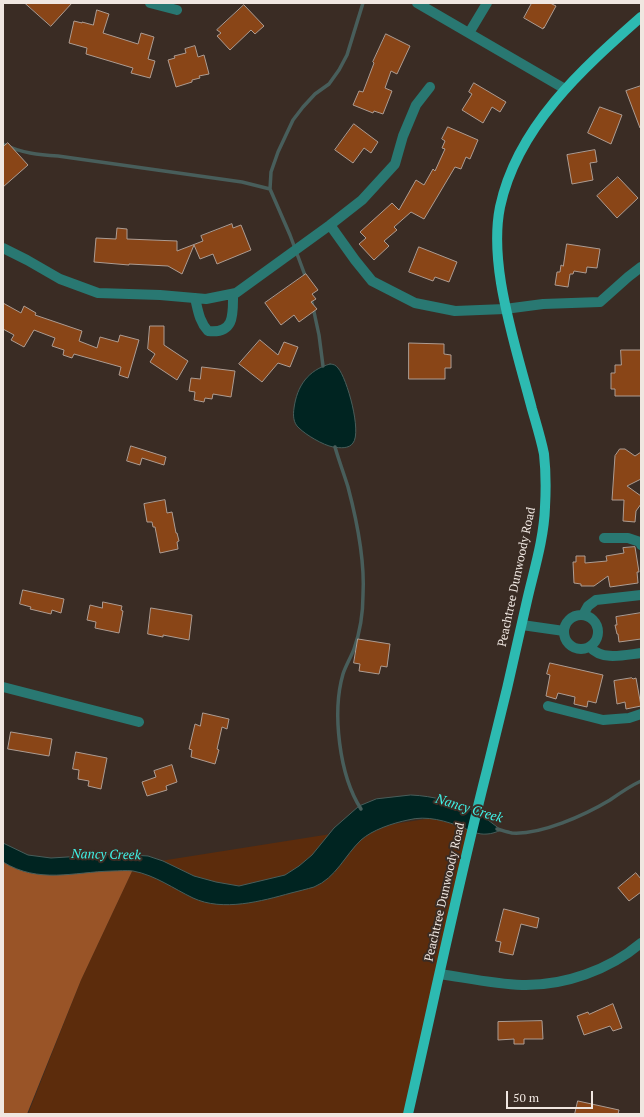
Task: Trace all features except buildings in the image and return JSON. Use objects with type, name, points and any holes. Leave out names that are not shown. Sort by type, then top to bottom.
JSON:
[{"type":"main road","name":"Peachtree Dunwoody Road","points":[[408,1114],[472,830],[522,625],[541,541],[545,510],[546,479],[543,451],[505,309],[499,267],[498,237],[500,209],[510,174],[524,145],[565,89],[641,17]]},
{"type":"street","points":[[150,3],[177,10]]},
{"type":"street","points":[[417,3],[565,89]]},
{"type":"street","points":[[469,33],[487,3]]},
{"type":"street","points":[[3,248],[60,279],[98,293],[160,295],[206,299],[236,293],[362,200],[395,164],[403,136],[416,105],[430,87]]},
{"type":"street","points":[[330,225],[372,281],[415,303],[455,311],[505,309],[543,304],[600,302],[628,277],[641,268]]},
{"type":"street","points":[[195,298],[203,326],[208,331],[216,332],[228,326],[233,315],[233,294]]},
{"type":"street","points":[[604,538],[628,538],[640,542],[641,545]]},
{"type":"street","points":[[583,615],[588,606],[596,600],[641,595]]},
{"type":"street","points":[[578,615],[583,615],[592,619],[598,630],[597,638],[594,643],[590,647],[583,650],[576,649],[569,645],[565,640],[564,631],[566,624],[570,619],[578,615]]},
{"type":"street","points":[[522,625],[564,631]]},
{"type":"street","points":[[590,647],[595,652],[603,655],[615,656],[641,653]]},
{"type":"street","points":[[3,687],[140,722]]},
{"type":"street","points":[[548,706],[603,720],[629,718],[641,714]]},
{"type":"street","points":[[440,974],[524,985],[556,982],[587,974],[610,964],[641,943]]},
{"type":"shaded area","points":[[476,811],[410,1114],[28,1114],[81,980],[135,865]]},
{"type":"shaded area","points":[[3,859],[135,865],[81,980],[27,1114],[3,1114]]},
{"type":"water","points":[[330,364],[336,366],[342,374],[349,393],[355,417],[355,437],[353,443],[347,447],[333,447],[324,444],[306,434],[299,428],[294,419],[296,400],[301,386],[316,370]]},
{"type":"water","points":[[411,795],[436,798],[460,805],[486,818],[501,830],[490,834],[481,834],[450,823],[429,818],[396,823],[383,827],[366,836],[355,846],[340,866],[328,878],[314,887],[255,902],[230,905],[205,902],[193,898],[157,879],[133,871],[43,875],[16,869],[3,862],[3,843],[28,855],[51,858],[116,854],[148,856],[163,861],[194,876],[239,886],[285,875],[299,866],[312,855],[334,828],[359,806],[376,799]]},
{"type":"waterway","points":[[306,278],[290,235],[270,189],[271,172],[278,152],[293,120],[315,94],[329,84],[339,70],[347,55],[363,3]]},
{"type":"waterway","points":[[3,144],[17,150],[30,153],[242,182],[270,189]]},
{"type":"waterway","points":[[311,298],[319,335],[323,366]]},
{"type":"waterway","points":[[335,447],[348,487],[362,554],[363,602],[361,622],[354,649],[343,674],[338,706],[340,743],[347,779],[353,795],[361,809]]},
{"type":"waterway","name":"Nancy Creek","points":[[497,829],[512,833],[524,833],[562,823],[588,812],[641,781]]}]
